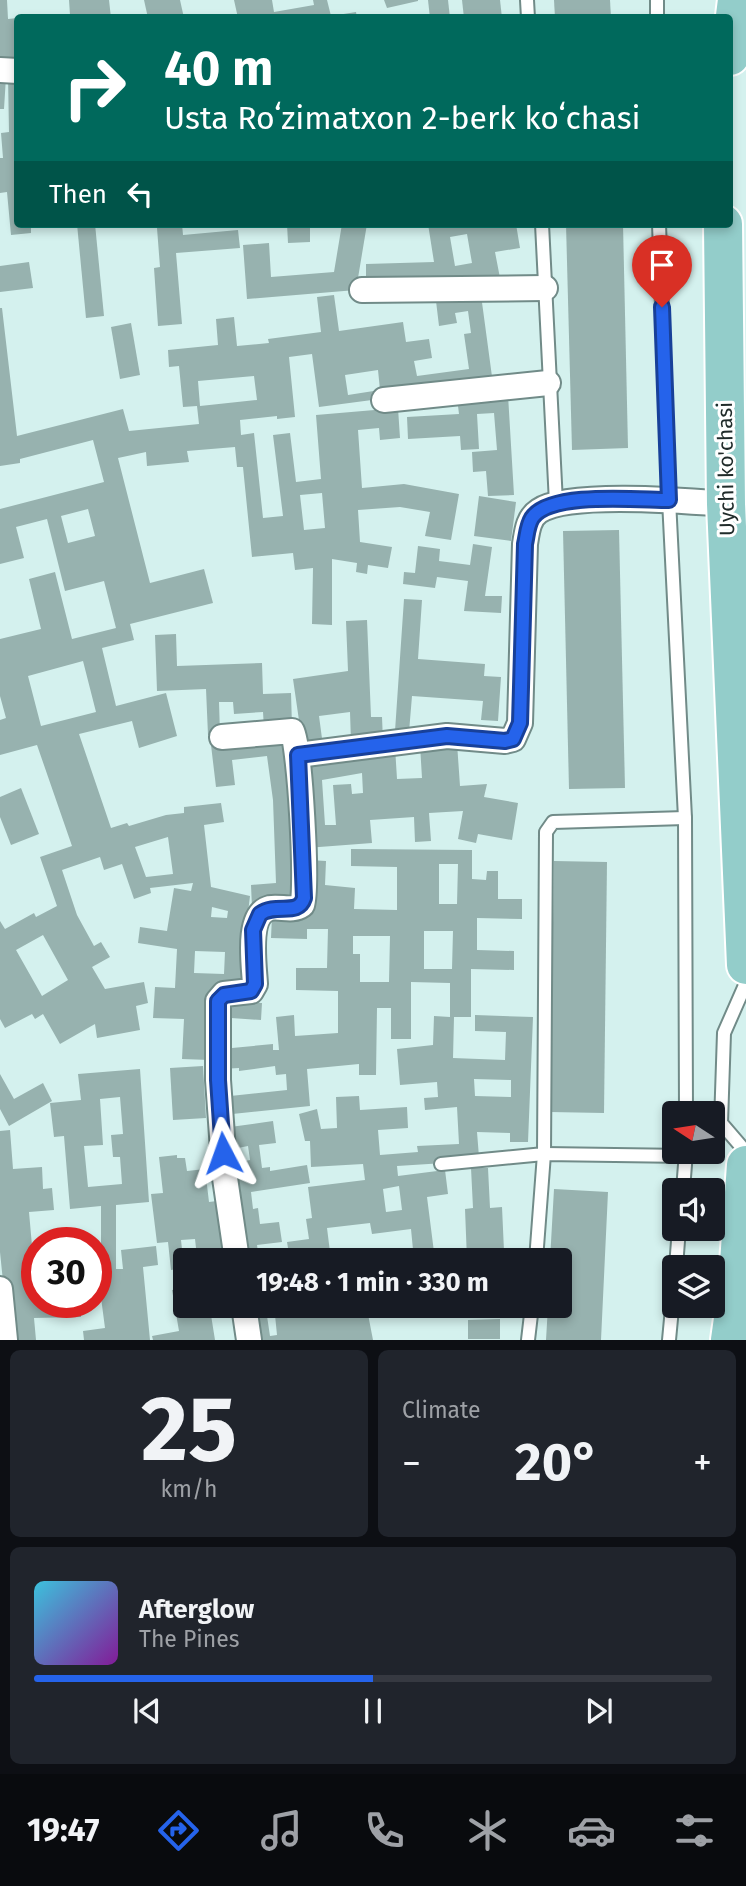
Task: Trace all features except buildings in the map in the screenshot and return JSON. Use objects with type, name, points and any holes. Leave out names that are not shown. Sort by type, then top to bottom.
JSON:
[{"type":"main road","points":[[733,32],[737,0]]},
{"type":"main road","name":"Uychi ko'chasi","points":[[723,228],[726,504],[746,965]]},
{"type":"main road","points":[[730,1340],[741,1291],[746,1165]]},
{"type":"street","points":[[362,290],[545,288]]},
{"type":"street","points":[[384,400],[548,383]]},
{"type":"street","points":[[298,755],[447,736],[505,741],[513,739],[520,723],[525,544],[532,518],[555,503],[582,500],[669,500],[726,504]]},
{"type":"street","points":[[222,737],[288,730],[295,736],[304,898],[297,909],[271,908],[260,914],[253,930],[255,984],[251,991],[224,995],[218,1001],[218,1080],[225,1178],[235,1248]]},
{"type":"street","points":[[0,1289],[5,1340]]},
{"type":"street","points":[[246,1318],[249,1340]]},
{"type":"lane","points":[[542,228],[555,503]]},
{"type":"lane","points":[[659,228],[685,818],[686,1101]]},
{"type":"lane","points":[[537,1248],[544,1154],[546,832],[553,822],[685,818]]},
{"type":"lane","points":[[746,983],[724,1033],[721,1123],[746,1152]]},
{"type":"lane","points":[[441,1164],[544,1154],[662,1154]]},
{"type":"lane","points":[[528,1340],[531,1318]]},
{"type":"lane","points":[[669,1340],[671,1318]]},
{"type":"route","points":[[223,1153],[218,1080],[218,1001],[224,995],[245,994],[251,991],[255,984],[253,930],[260,914],[271,908],[297,909],[302,905],[305,874],[298,755],[447,736],[505,741],[513,739],[520,723],[525,544],[532,518],[555,503],[582,500],[669,500],[662,307]]}]
